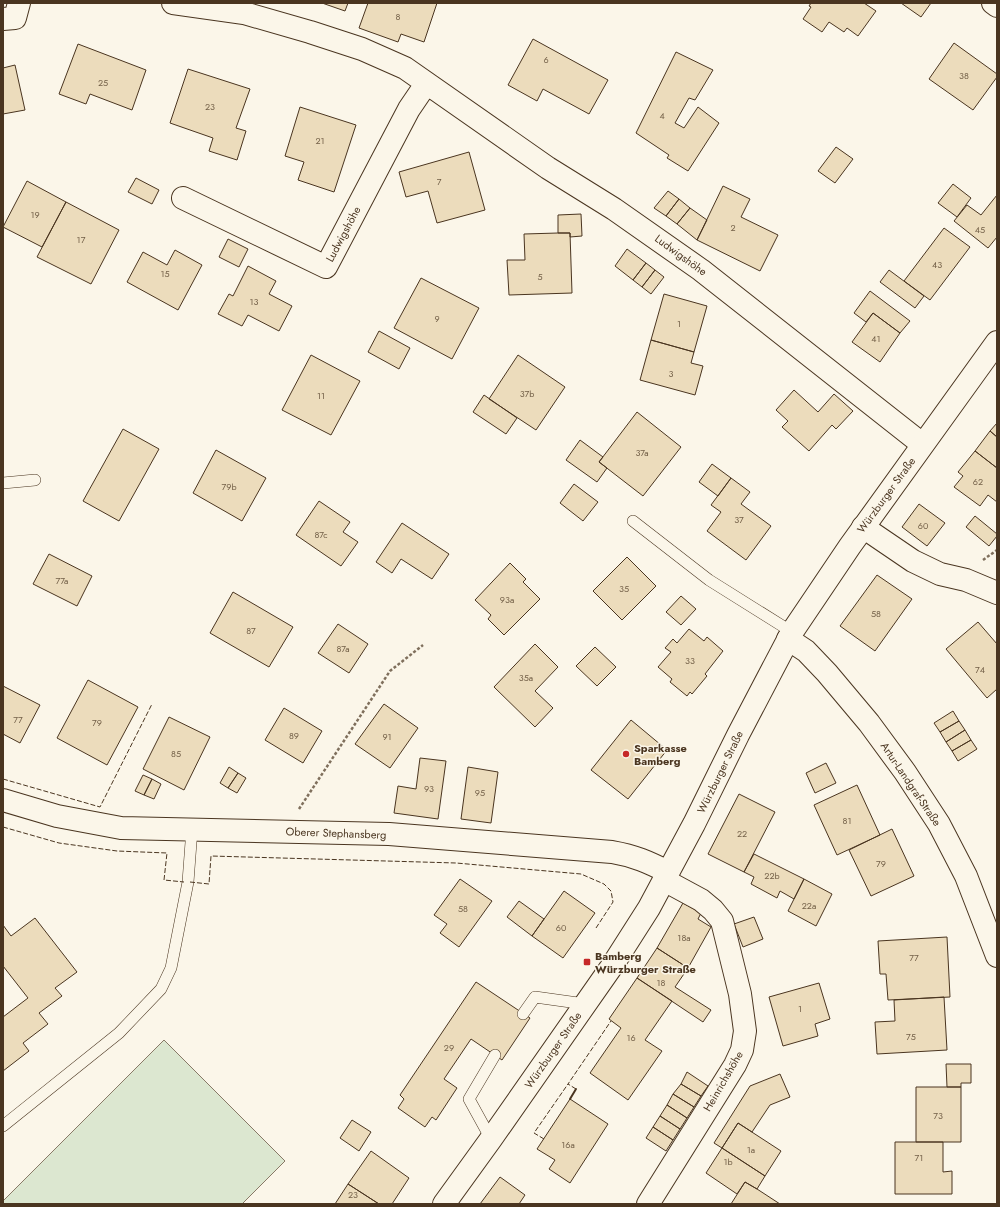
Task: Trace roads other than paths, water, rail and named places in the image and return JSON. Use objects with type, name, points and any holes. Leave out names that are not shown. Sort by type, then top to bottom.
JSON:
[{"type":"street","points":[[3,19],[15,18],[19,3]]},
{"type":"street","name":"Ludwigshöhe","points":[[173,3],[244,13],[362,49],[405,68],[548,168],[614,210],[701,270],[922,444]]},
{"type":"street","points":[[993,3],[997,6]]},
{"type":"street","name":"Ludwigshöhe","points":[[183,198],[326,267],[410,109],[426,84]]},
{"type":"street","name":"Würzburger Straße","points":[[444,1204],[491,1140],[632,936],[694,824],[738,735],[790,636],[863,527],[997,342]]},
{"type":"street","points":[[863,527],[913,561],[940,574],[966,580],[997,593]]},
{"type":"street","name":"Artur-Landgraf-Straße","points":[[790,636],[827,673],[869,723],[905,772],[939,824],[966,876],[996,951]]},
{"type":"street","name":"Oberer Stephansberg","points":[[3,800],[57,816],[121,828],[389,834],[612,852],[645,860],[666,876]]},
{"type":"street","name":"Heinrichshöhe","points":[[648,1204],[735,1065],[742,1050],[744,1031],[740,994],[722,921],[713,910],[701,900],[666,876]]},
{"type":"lane","points":[[3,483],[36,480]]},
{"type":"lane","points":[[633,521],[709,580],[790,636]]},
{"type":"lane","points":[[3,1126],[119,1033],[161,989],[171,968],[176,945],[188,882],[192,830]]},
{"type":"lane","points":[[523,1014],[535,997],[585,1004]]},
{"type":"lane","points":[[491,1140],[469,1099],[495,1055]]},
{"type":"place","name":"Sparkasse Bamberg","points":[[626,754]]},
{"type":"place","name":"Bamberg Würzburger Straße","points":[[587,962]]}]
